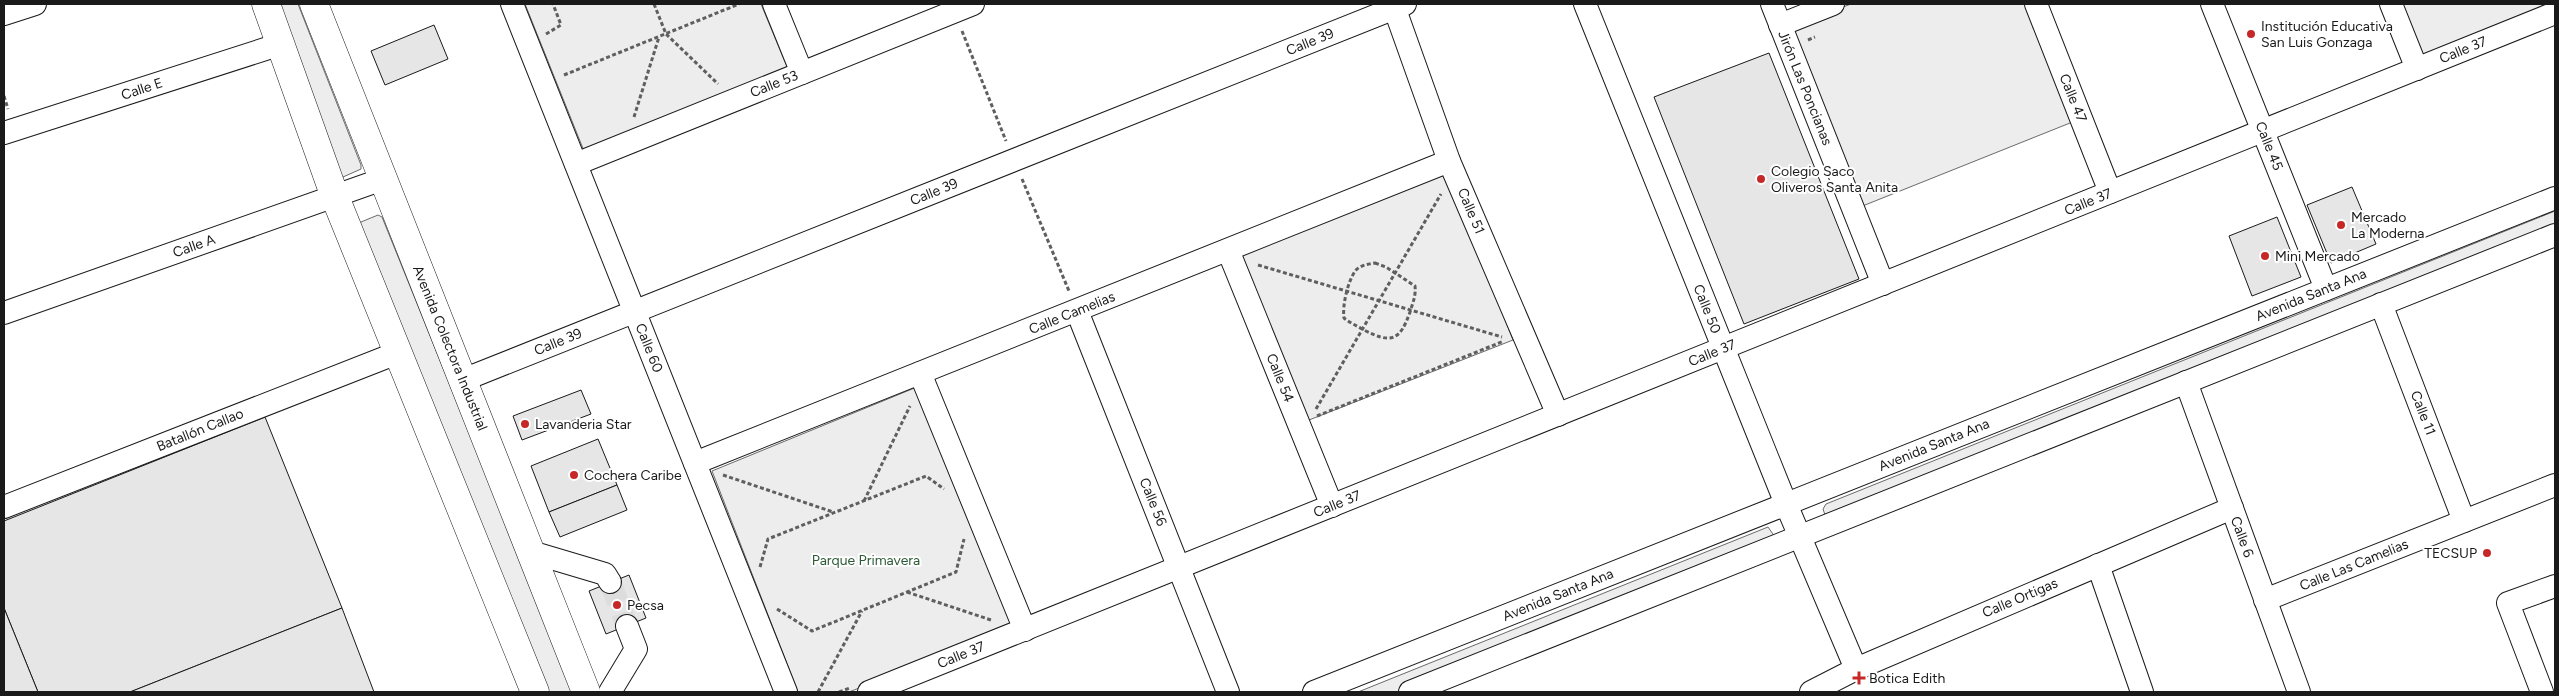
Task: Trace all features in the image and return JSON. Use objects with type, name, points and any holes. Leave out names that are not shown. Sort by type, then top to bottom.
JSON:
[{"type":"main road","points":[[266,4],[335,197],[535,692]]},
{"type":"main road","name":"Avenida Colectora Industrial","points":[[314,4],[586,692]]},
{"type":"street","points":[[4,14],[36,4]]},
{"type":"street","name":"Calle 60","points":[[512,4],[786,692]]},
{"type":"street","points":[[774,4],[802,73]]},
{"type":"street","name":"Calle 50","points":[[1585,4],[1799,536],[1856,668]]},
{"type":"street","name":"Jirón Las Poncianas","points":[[1772,4],[1883,284]]},
{"type":"street","points":[[1780,25],[1833,4]]},
{"type":"street","name":"Calle 47","points":[[2036,4],[2110,192]]},
{"type":"street","name":"Calle 45","points":[[2212,4],[2326,289]]},
{"type":"street","points":[[2391,4],[2417,69]]},
{"type":"street","name":"Calle 39","points":[[463,380],[1398,5]]},
{"type":"street","name":"Calle 51","points":[[1398,5],[1449,161],[1558,415]]},
{"type":"street","name":"Calle 53","points":[[576,164],[802,73],[959,6]]},
{"type":"street","name":"Calle 37","points":[[869,692],[2555,13]]},
{"type":"street","name":"Calle E","points":[[4,133],[281,44]]},
{"type":"street","name":"Calle Camelias","points":[[695,463],[1449,161]]},
{"type":"street","name":"Calle A","points":[[4,313],[383,179]]},
{"type":"street","name":"Avenida Santa Ana","points":[[1314,692],[2555,198]]},
{"type":"street","points":[[1410,692],[1452,684],[1799,536],[2555,235]]},
{"type":"street","name":"Calle 54","points":[[1228,250],[1332,506]]},
{"type":"street","name":"Calle 11","points":[[2381,304],[2464,521]]},
{"type":"street","name":"Calle 56","points":[[1077,311],[1228,692]]},
{"type":"street","name":"Batallón Callao","points":[[4,507],[397,353]]},
{"type":"street","points":[[920,373],[1025,630]]},
{"type":"street","name":"Calle 6","points":[[2186,382],[2299,692]]},
{"type":"street","name":"Calle Las Camelias","points":[[2265,600],[2555,485]]},
{"type":"street","name":"Calle Ortigas","points":[[1811,692],[1856,668],[2232,508]]},
{"type":"street","points":[[531,552],[605,574],[610,582]]},
{"type":"street","points":[[2098,565],[2142,692]]},
{"type":"street","points":[[2542,692],[2508,603],[2555,586]]},
{"type":"street","points":[[610,692],[636,649],[627,626]]},
{"type":"path","points":[[545,35],[561,25],[553,4]]},
{"type":"path","points":[[654,4],[666,34],[724,91]]},
{"type":"path","points":[[561,77],[739,4]]},
{"type":"path","points":[[959,6],[1014,160],[1077,311]]},
{"type":"path","points":[[542,27],[548,43]]},
{"type":"path","points":[[633,120],[659,36]]},
{"type":"path","points":[[1249,263],[1348,292],[1379,301],[1410,310],[1509,339],[1310,418],[1379,301],[1396,273],[1443,191]]},
{"type":"path","points":[[1375,263],[1396,273],[1414,286],[1416,294],[1402,332],[1394,337],[1382,339],[1344,318],[1342,310],[1348,292],[1352,278],[1357,270],[1364,264],[1375,263]]},
{"type":"path","points":[[864,502],[914,399]]},
{"type":"path","points":[[720,474],[834,513]]},
{"type":"path","points":[[759,571],[768,539],[926,476],[946,490]]},
{"type":"path","points":[[774,608],[812,631],[956,572],[965,537]]},
{"type":"path","points":[[907,592],[997,622]]},
{"type":"path","points":[[818,692],[862,611]]},
{"type":"shaded area","points":[[276,4],[298,4],[361,169],[343,177],[338,175]]},
{"type":"shaded area","points":[[525,4],[761,4],[787,67],[584,151]]},
{"type":"shaded area","points":[[1851,4],[2034,4],[2080,119],[1860,207],[1787,28]]},
{"type":"shaded area","points":[[2402,4],[2555,4],[2424,58]]},
{"type":"shaded area","points":[[1448,173],[1513,340],[1309,420],[1240,255]]},
{"type":"shaded area","points":[[2555,211],[2555,228],[1825,515],[1823,509],[1826,504]]},
{"type":"shaded area","points":[[378,215],[382,217],[574,692],[547,692],[359,227],[361,222]]},
{"type":"shaded area","name":"Parque Primavera","points":[[917,387],[1014,627],[849,692],[798,692],[712,471]]},
{"type":"shaded area","points":[[1768,527],[1775,537],[1773,541],[1397,692],[1358,692]]},
{"type":"building","points":[[434,25],[448,59],[385,85],[371,51]]},
{"type":"building","points":[[1769,53],[1859,279],[1744,324],[1654,97]]},
{"type":"building","name":"Mercado La Moderna","points":[[2352,187],[2376,244],[2331,263],[2307,205]]},
{"type":"building","name":"Mini Mercado","points":[[2277,217],[2301,277],[2252,296],[2229,236]]},
{"type":"building","points":[[581,390],[591,414],[522,440],[513,416]]},
{"type":"building","points":[[265,417],[342,608],[130,692],[38,692],[4,608],[4,521]]},
{"type":"building","name":"Cochera Caribe","points":[[598,439],[617,485],[549,512],[531,466]]},
{"type":"building","points":[[617,485],[627,510],[560,537],[549,512]]},
{"type":"building","name":"Pecsa","points":[[629,575],[646,618],[606,634],[589,591]]},
{"type":"building","points":[[4,608],[38,692],[4,692]]},
{"type":"building","points":[[342,608],[374,692],[130,692]]},
{"type":"tunnel","points":[[610,582],[627,626]]},
{"type":"place","name":"Institución Educativa San Luis Gonzaga","points":[[2251,34]]},
{"type":"place","name":"Colegio Saco Oliveros Santa Anita","points":[[1761,179]]},
{"type":"place","name":"Mercado La Moderna","points":[[2341,225]]},
{"type":"place","name":"Mini Mercado","points":[[2265,256]]},
{"type":"place","name":"Lavanderia Star","points":[[525,424]]},
{"type":"place","name":"Cochera Caribe","points":[[574,475]]},
{"type":"place","name":"TECSUP","points":[[2487,553]]},
{"type":"place","name":"Pecsa","points":[[617,605]]},
{"type":"place","name":"Botica Edith","points":[[1859,678]]}]
